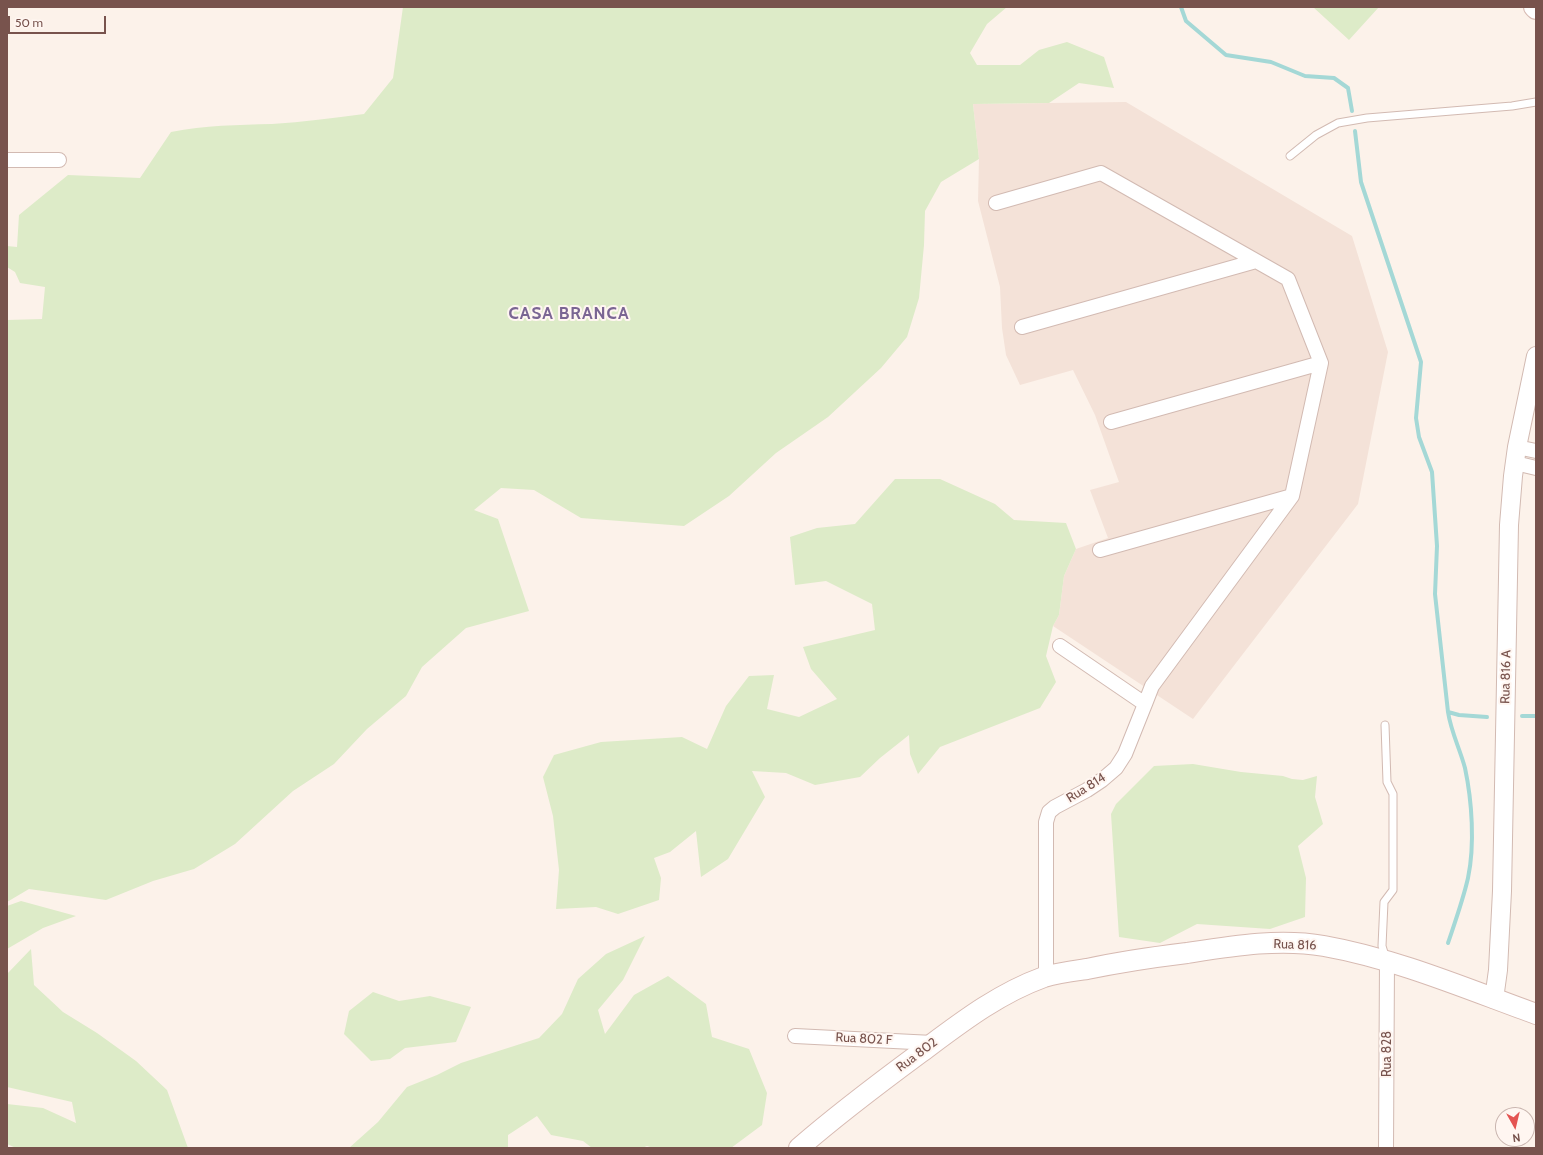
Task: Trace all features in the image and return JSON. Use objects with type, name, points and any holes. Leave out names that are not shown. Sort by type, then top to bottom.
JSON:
[{"type":"main road","name":"Rua 816","points":[[1046,977],[1106,965],[1229,947],[1273,943],[1296,943],[1324,946],[1387,961],[1536,1014]]},
{"type":"main road","name":"Rua 802","points":[[799,1148],[841,1112],[974,1013],[1017,988],[1046,977]]},
{"type":"street","points":[[7,160],[59,160]]},
{"type":"street","points":[[996,204],[1101,173],[1288,279],[1321,363],[1292,496],[1152,686],[1145,704],[1060,646]]},
{"type":"street","points":[[1022,327],[1256,261]]},
{"type":"street","name":"Rua 816 A","points":[[1494,999],[1498,970],[1500,929],[1509,525],[1516,455],[1536,356]]},
{"type":"street","points":[[1111,422],[1321,363]]},
{"type":"street","points":[[1516,455],[1536,451]]},
{"type":"street","points":[[1516,455],[1536,468]]},
{"type":"street","points":[[1100,550],[1292,496]]},
{"type":"street","name":"Rua 814","points":[[1046,977],[1046,822],[1049,812],[1055,807],[1087,790],[1116,768],[1125,754],[1145,704]]},
{"type":"street","name":"Rua 828","points":[[1386,1148],[1387,961]]},
{"type":"street","name":"Rua 802 F","points":[[795,1036],[933,1043]]},
{"type":"lane","points":[[1290,156],[1316,135],[1338,122],[1367,118],[1512,106],[1536,102]]},
{"type":"lane","points":[[1385,725],[1387,782],[1393,794],[1393,890],[1384,902],[1382,946],[1387,961]]},
{"type":"shaded area","points":[[1126,102],[1352,236],[1388,352],[1358,504],[1193,719],[1053,626],[1059,615],[1064,576],[1076,549],[1108,538],[1090,490],[1119,482],[1095,415],[1073,370],[1020,385],[1006,355],[1002,328],[1000,287],[978,201],[979,159],[973,104]]},
{"type":"green space","points":[[403,7],[1007,7],[987,24],[970,53],[977,65],[1020,65],[1039,50],[1067,42],[1104,57],[1114,88],[1079,83],[1049,103],[973,104],[979,159],[941,182],[925,211],[924,245],[919,298],[907,337],[881,368],[828,417],[776,453],[729,496],[684,526],[581,518],[534,490],[501,488],[474,510],[498,519],[529,611],[466,628],[422,667],[406,696],[367,729],[334,764],[293,791],[235,844],[194,869],[153,881],[106,900],[29,889],[7,902],[7,320],[42,319],[45,287],[20,283],[15,272],[7,267],[7,246],[17,247],[19,215],[68,175],[140,178],[171,132],[209,127],[318,120],[364,114],[393,78]]},
{"type":"green space","points":[[1313,7],[1379,7],[1349,40]]},
{"type":"green space","points":[[895,479],[940,479],[995,504],[1014,520],[1066,523],[1076,549],[1064,576],[1059,615],[1053,626],[1046,656],[1056,682],[1040,708],[940,747],[918,774],[910,754],[909,735],[880,758],[860,777],[815,785],[786,773],[752,771],[765,797],[728,859],[701,877],[696,831],[670,852],[654,858],[661,878],[659,900],[618,914],[596,907],[556,909],[559,870],[553,816],[543,777],[554,755],[601,742],[682,737],[707,749],[726,706],[749,676],[774,675],[767,709],[799,717],[837,699],[811,669],[803,647],[875,630],[872,604],[826,581],[795,585],[790,537],[817,528],[855,524]]},
{"type":"green space","points":[[1193,764],[1241,772],[1283,776],[1292,779],[1303,780],[1317,776],[1315,797],[1323,824],[1298,846],[1306,878],[1305,917],[1270,929],[1197,924],[1160,943],[1119,937],[1111,814],[1116,804],[1154,766]]},
{"type":"green space","points":[[21,901],[76,916],[43,928],[7,949],[7,906]]},
{"type":"green space","points":[[645,936],[623,980],[598,1010],[605,1034],[634,995],[668,976],[706,1004],[712,1037],[749,1049],[767,1093],[762,1125],[731,1148],[653,1148],[647,1146],[642,1148],[592,1148],[583,1141],[551,1135],[537,1116],[508,1135],[508,1148],[349,1148],[378,1122],[407,1087],[437,1075],[461,1063],[539,1038],[562,1014],[578,979],[606,954]]},
{"type":"green space","points":[[31,949],[34,985],[63,1012],[97,1033],[136,1061],[167,1090],[188,1148],[16,1148],[7,1144],[7,1104],[43,1108],[76,1123],[72,1102],[7,1087],[7,974]]},
{"type":"green space","points":[[373,992],[399,1001],[430,996],[471,1007],[456,1042],[405,1048],[390,1059],[371,1061],[344,1034],[349,1011]]},
{"type":"waterway","points":[[1181,7],[1186,21],[1226,55],[1271,62],[1305,76],[1334,78],[1348,88],[1352,111]]},
{"type":"waterway","points":[[1355,131],[1361,182],[1421,362],[1416,418],[1419,437],[1432,472],[1437,546],[1435,594],[1448,712],[1459,715],[1487,717]]},
{"type":"waterway","points":[[1448,712],[1451,727],[1465,768],[1471,809],[1472,837],[1468,878],[1448,943]]},
{"type":"waterway","points":[[1522,716],[1536,716]]},
{"type":"district","name":"CASA BRANCA","points":[[569,314]]}]
